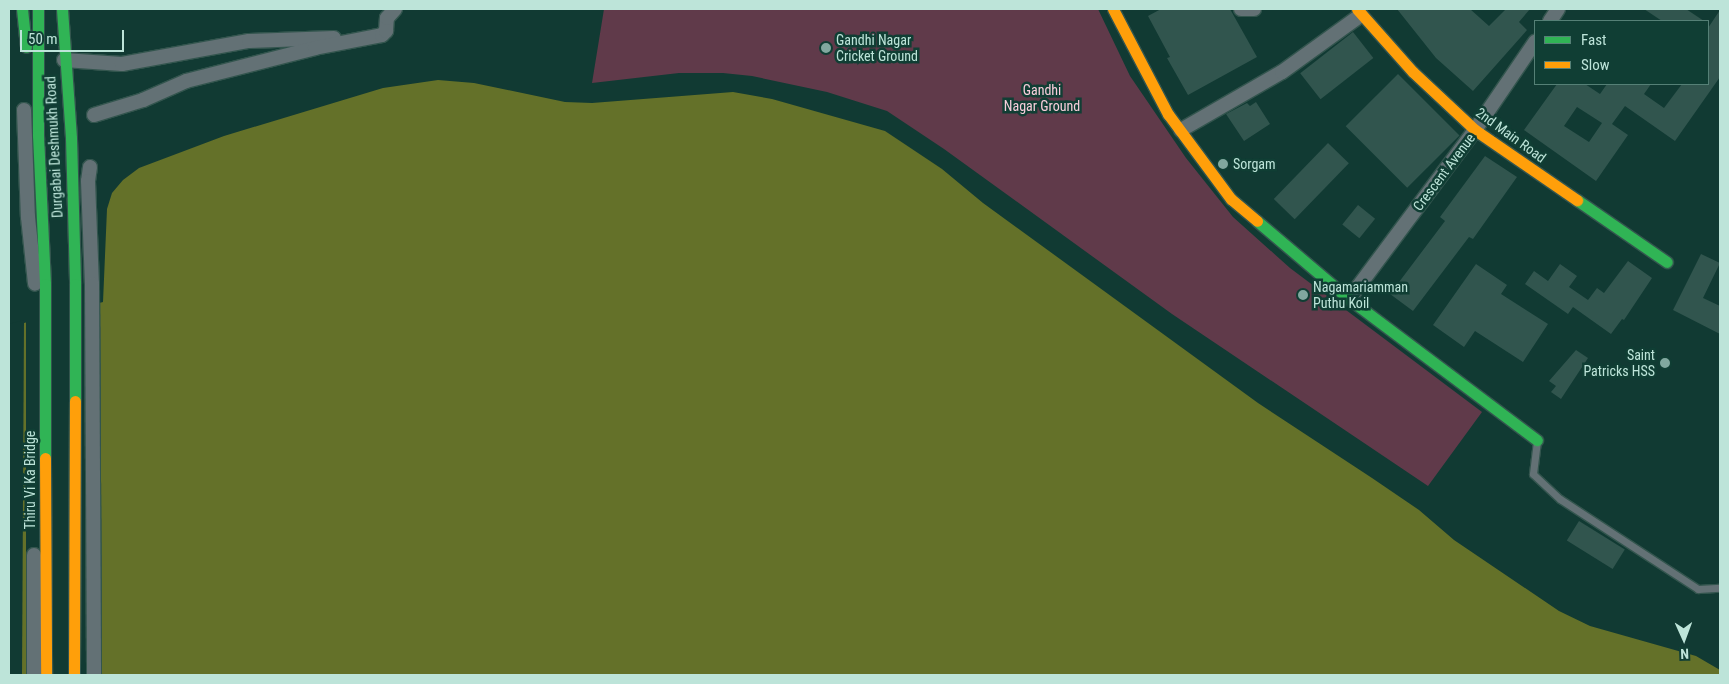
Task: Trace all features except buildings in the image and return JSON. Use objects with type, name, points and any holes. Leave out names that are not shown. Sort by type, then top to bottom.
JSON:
[{"type":"main road","points":[[22,9],[27,61],[38,80]]},
{"type":"main road","name":"Thiru Vi Ka Bridge","points":[[38,9],[46,675]]},
{"type":"main road","name":"Durgabai Deshmukh Road","points":[[62,9],[64,60],[71,138],[75,284],[74,675]]},
{"type":"main road","points":[[1113,9],[1120,26],[1164,106],[1231,199],[1349,299],[1537,440]]},
{"type":"main road","name":"2nd Main Road","points":[[1359,12],[1413,72],[1475,130],[1667,262]]},
{"type":"street","points":[[1241,9],[1254,9]]},
{"type":"street","points":[[1551,20],[1558,9]]},
{"type":"street","points":[[94,115],[143,100],[186,81],[315,48],[382,35],[386,31],[389,12]]},
{"type":"street","points":[[1180,130],[1282,72],[1359,12]]},
{"type":"street","points":[[64,60],[122,64],[249,40],[382,35]]},
{"type":"street","name":"Crescent Avenue","points":[[1349,299],[1475,130],[1534,43]]},
{"type":"street","points":[[24,110],[28,217],[40,284],[34,675]]},
{"type":"street","points":[[90,167],[88,181],[92,284],[94,675]]},
{"type":"lane","points":[[1537,440],[1533,474],[1560,499],[1698,589],[1720,588]]},
{"type":"green space","name":"Gandhi Nagar Ground","points":[[604,9],[1098,9],[1130,76],[1186,158],[1233,217],[1290,268],[1482,412],[1428,486],[1172,314],[944,149],[887,111],[827,92],[752,76],[723,73],[679,73],[592,83]]},
{"type":"shaded area","points":[[438,80],[474,83],[565,102],[592,103],[733,92],[772,99],[885,131],[942,169],[983,203],[1258,403],[1419,510],[1454,540],[1559,611],[1590,626],[1696,656],[1720,670],[1720,675],[9,675],[9,327],[103,302],[107,209],[112,193],[123,180],[139,168],[224,136],[383,88]]},
{"type":"pier","points":[[26,301],[98,301],[98,675],[26,675]]},
{"type":"pier","points":[[24,320],[22,675],[9,675],[9,324]]},
{"type":"traffic: fast","points":[[22,9],[26,47]]},
{"type":"traffic: fast","points":[[38,9],[38,135],[45,284],[45,458]]},
{"type":"traffic: fast","points":[[62,9],[71,138],[75,284],[75,401]]},
{"type":"traffic: fast","points":[[1577,200],[1667,262]]},
{"type":"traffic: fast","points":[[1257,221],[1349,299],[1537,440]]},
{"type":"traffic: slow","points":[[1113,9],[1168,114],[1231,199],[1257,221]]},
{"type":"traffic: slow","points":[[1357,9],[1413,72],[1475,130],[1577,200]]},
{"type":"traffic: slow","points":[[74,675],[75,401]]},
{"type":"traffic: slow","points":[[45,458],[46,675]]},
{"type":"place","name":"Gandhi Nagar Cricket Ground","points":[[826,48]]},
{"type":"place","name":"Sorgam","points":[[1223,164]]},
{"type":"place","name":"Nagamariamman Puthu Koil","points":[[1303,295]]},
{"type":"place","name":"Saint Patricks HSS","points":[[1665,363]]}]
